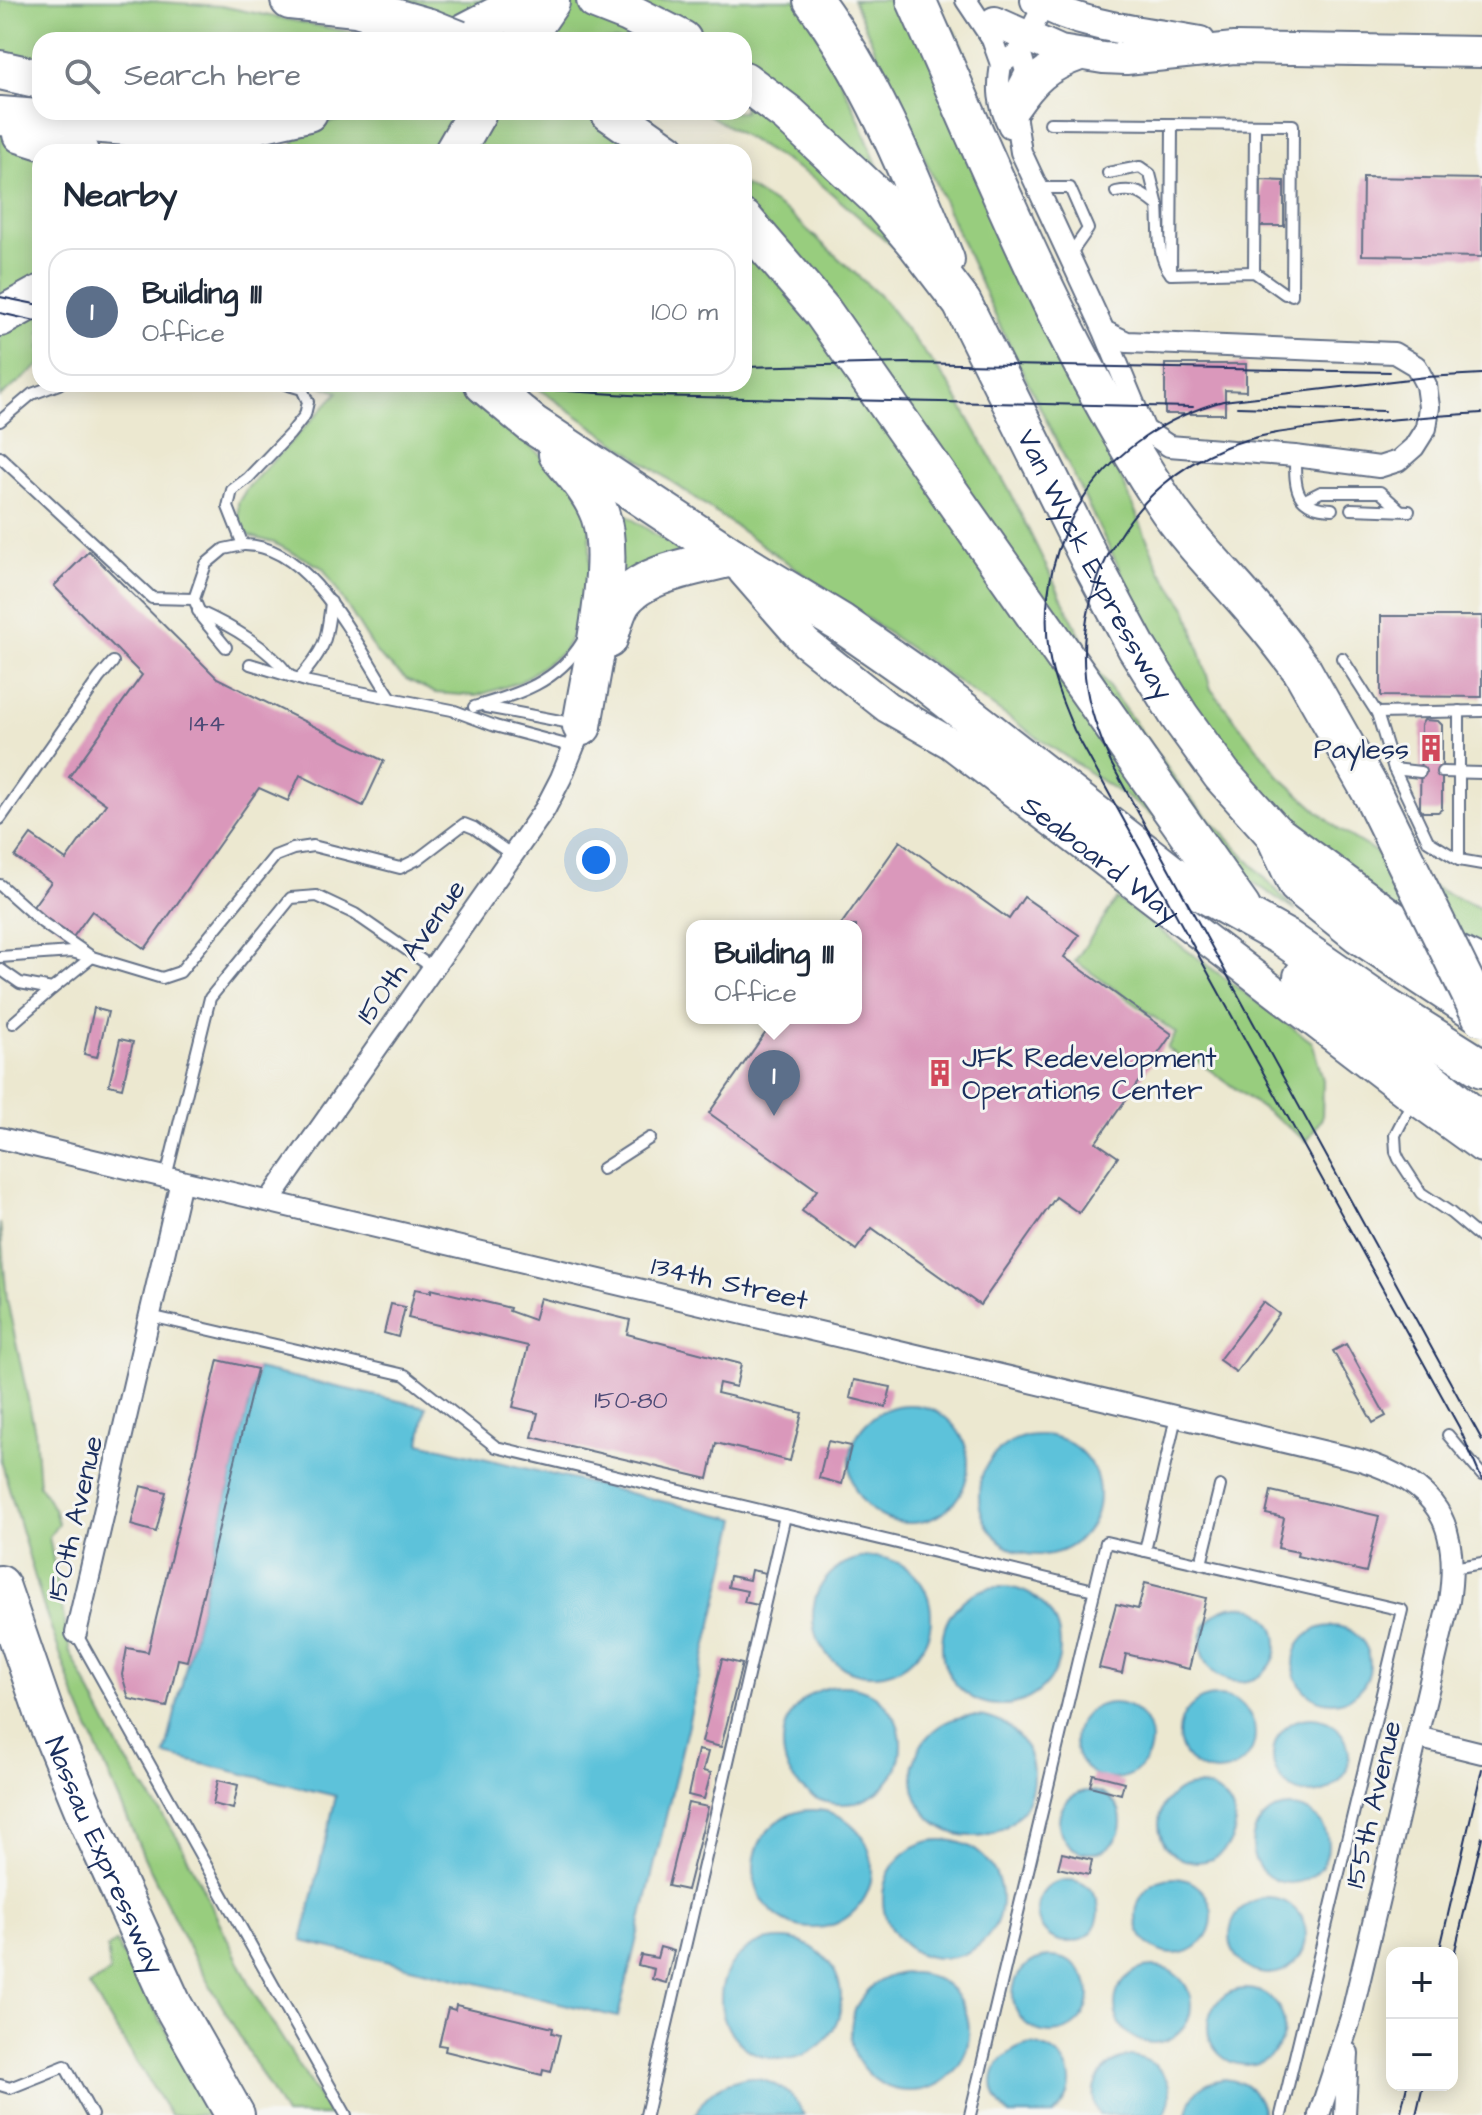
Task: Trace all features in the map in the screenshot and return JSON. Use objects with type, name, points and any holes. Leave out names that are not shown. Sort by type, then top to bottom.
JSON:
[{"type":"highway","points":[[290,0],[356,7],[434,32]]},
{"type":"highway","points":[[596,0],[666,32]]},
{"type":"highway","points":[[813,0],[835,17],[906,165],[962,303]]},
{"type":"highway","points":[[916,0],[1010,218],[1060,324],[1114,424],[1165,504],[1212,566],[1259,616],[1302,670],[1373,795],[1482,1016]]},
{"type":"highway","points":[[457,32],[543,1]]},
{"type":"highway","points":[[507,32],[543,1]]},
{"type":"highway","points":[[528,32],[543,1]]},
{"type":"highway","points":[[0,70],[32,77]]},
{"type":"highway","name":"Van Wyck Expressway","points":[[752,87],[788,114],[879,199],[962,303],[1137,648],[1180,717],[1222,775],[1274,833],[1298,885],[1359,934],[1482,1016]]},
{"type":"highway","points":[[0,116],[32,119]]},
{"type":"highway","points":[[51,120],[191,131],[273,120]]},
{"type":"highway","points":[[459,144],[472,120]]},
{"type":"highway","points":[[607,120],[627,144]]},
{"type":"highway","points":[[621,120],[656,144]]},
{"type":"highway","points":[[0,126],[55,144]]},
{"type":"highway","points":[[752,229],[822,311],[1246,914]]},
{"type":"highway","points":[[0,317],[32,299]]},
{"type":"highway","points":[[474,392],[532,424],[732,557],[841,623],[927,683],[1304,977],[1482,1123]]},
{"type":"highway","points":[[494,392],[532,424],[585,485],[603,525],[606,557],[601,605],[578,736]]},
{"type":"highway","points":[[578,736],[623,599],[651,579],[732,557]]},
{"type":"highway","points":[[1274,833],[1400,926],[1482,967]]},
{"type":"highway","points":[[1175,877],[1246,914],[1482,1068]]},
{"type":"highway","name":"Nassau Expressway","points":[[0,1585],[46,1718],[86,1815],[172,2004],[235,2115]]},
{"type":"highway","points":[[86,1815],[262,2115]]},
{"type":"street","points":[[966,0],[1023,44],[1080,55],[1126,59],[1234,48],[1482,52]]},
{"type":"street","points":[[966,0],[992,39],[1001,64],[998,96],[1002,112],[1104,331],[1145,430],[1169,446],[1295,456],[1379,467],[1398,461],[1414,447],[1426,428],[1429,407],[1426,385],[1416,366],[1394,353],[1127,342],[1104,331]]},
{"type":"street","points":[[1001,64],[1023,44],[1040,2],[1089,21],[1234,48]]},
{"type":"street","points":[[1021,152],[1014,108],[1015,93],[1026,72],[1023,44]]},
{"type":"street","points":[[1014,108],[1040,75],[1056,64],[1080,55]]},
{"type":"street","name":"Seaboard Way","points":[[732,557],[806,643],[887,707],[950,743],[1482,1147]]},
{"type":"street","name":"150th Avenue","points":[[269,1201],[553,795],[578,736]]},
{"type":"street","name":"134th Street","points":[[0,1138],[1379,1465],[1415,1484],[1435,1505]]},
{"type":"street","name":"150th Avenue","points":[[76,1633],[150,1316],[174,1179]]},
{"type":"street","name":"155th Avenue","points":[[1319,2115],[1351,2017],[1446,1616],[1453,1568],[1447,1530],[1435,1505]]},
{"type":"street","points":[[1417,1737],[1482,1753]]},
{"type":"street","points":[[1345,2115],[1351,2017]]},
{"type":"lane","points":[[1050,123],[1293,125],[1289,294],[1254,272],[1171,274]]},
{"type":"lane","points":[[1171,274],[1172,124]]},
{"type":"lane","points":[[1254,272],[1255,125]]},
{"type":"lane","points":[[1108,173],[1140,167],[1150,174],[1158,206],[1161,254],[1171,274]]},
{"type":"lane","points":[[1037,188],[1070,188],[1079,207],[1088,229],[1069,256]]},
{"type":"lane","points":[[1116,192],[1131,189],[1140,192],[1158,206]]},
{"type":"lane","points":[[0,421],[37,392]]},
{"type":"lane","points":[[243,545],[228,507],[232,490],[274,451],[305,415],[308,402],[303,392]]},
{"type":"lane","points":[[1295,456],[1294,488],[1305,500],[1320,508],[1332,509]]},
{"type":"lane","points":[[0,457],[152,598],[194,599]]},
{"type":"lane","points":[[1305,500],[1321,492],[1380,492],[1404,510],[1351,509]]},
{"type":"lane","points":[[226,647],[198,611],[194,599],[206,564],[224,549],[252,544],[280,555],[304,571],[331,601],[390,696]]},
{"type":"lane","points":[[295,678],[314,661],[328,637],[331,601]]},
{"type":"lane","points":[[452,710],[521,693],[553,676],[579,648],[601,605]]},
{"type":"lane","points":[[198,611],[226,623],[273,655],[295,678]]},
{"type":"lane","points":[[1342,658],[1377,713],[1394,769],[1428,841],[1459,860],[1482,864]]},
{"type":"lane","points":[[0,819],[113,662]]},
{"type":"lane","points":[[250,664],[295,678],[452,710],[495,726],[578,736]]},
{"type":"lane","points":[[474,707],[498,708],[578,736]]},
{"type":"lane","points":[[1459,711],[1459,860]]},
{"type":"lane","points":[[1377,713],[1482,711]]},
{"type":"lane","points":[[1394,769],[1420,772]]},
{"type":"lane","points":[[1442,772],[1482,773]]},
{"type":"lane","points":[[0,957],[72,952],[162,978],[180,972],[275,856],[293,849],[313,846],[400,868],[418,859],[464,824],[512,855]]},
{"type":"lane","points":[[0,885],[43,923],[92,957]]},
{"type":"lane","points":[[174,1179],[210,998],[291,898],[317,896],[343,908],[433,968]]},
{"type":"lane","points":[[13,1023],[92,957]]},
{"type":"lane","points":[[0,969],[20,983],[52,989]]},
{"type":"lane","points":[[1414,1098],[1395,1135],[1399,1159],[1421,1193],[1482,1239]]},
{"type":"lane","points":[[602,1169],[650,1138]]},
{"type":"lane","points":[[150,1316],[405,1375],[496,1447],[1094,1590]]},
{"type":"lane","points":[[1145,1551],[1176,1417]]},
{"type":"lane","points":[[1448,1435],[1482,1475]]},
{"type":"lane","points":[[1201,1564],[1220,1486]]},
{"type":"lane","points":[[646,2115],[785,1516]]},
{"type":"lane","points":[[970,2115],[1106,1542],[1402,1610],[1281,2115]]},
{"type":"lane","points":[[1453,1568],[1482,1563]]},
{"type":"lane","points":[[76,1633],[346,2115]]},
{"type":"lane","points":[[0,2085],[10,2088],[65,2066],[92,2115]]},
{"type":"green space","points":[[0,0],[132,0],[221,6],[348,32],[32,32],[32,60],[0,53]]},
{"type":"green space","points":[[387,0],[493,0],[444,32],[361,32],[402,4]]},
{"type":"green space","points":[[575,0],[801,0],[855,110],[918,268],[815,179],[717,120],[752,120],[752,32],[537,32],[564,13]]},
{"type":"green space","points":[[853,0],[922,0],[944,19],[958,37],[965,57],[969,86],[1101,430],[1160,570],[1188,611],[1211,689],[1279,776],[1338,829],[1439,890],[1482,909],[1482,956],[1408,922],[1314,842],[1241,772],[1181,694],[999,324]]},
{"type":"green space","points":[[339,120],[614,120],[673,144],[293,144],[298,135]]},
{"type":"green space","points":[[0,133],[32,148],[32,288],[0,303]]},
{"type":"green space","points":[[752,190],[789,213],[881,297],[949,384],[1009,490],[1098,672],[1186,794],[1296,911],[1038,738],[543,392],[752,392]]},
{"type":"green space","points":[[32,316],[32,371],[0,397],[0,332]]},
{"type":"green space","points":[[338,392],[457,392],[483,407],[571,480],[590,514],[590,598],[564,651],[520,682],[476,696],[435,693],[406,679],[378,655],[323,568],[274,543],[250,536],[239,524],[238,503],[247,488]]},
{"type":"green space","points":[[614,507],[682,552],[614,585]]},
{"type":"green space","points":[[1117,899],[1312,1042],[1323,1080],[1322,1118],[1307,1141],[1196,1060],[1190,1065],[1167,1048],[1176,1033],[1075,961]]},
{"type":"green space","points":[[0,1223],[7,1300],[35,1432],[39,1485],[54,1509],[58,1524],[49,1537],[70,1652],[121,1752],[180,1842],[255,1995],[330,2115],[285,2115],[191,1952],[143,1855],[75,1696],[43,1605],[0,1457]]},
{"type":"green space","points":[[116,1942],[215,2115],[170,2115],[89,1986],[110,1972],[107,1948]]},
{"type":"water","points":[[257,1369],[426,1407],[420,1443],[737,1519],[618,2017],[302,1941],[336,1796],[165,1755]]},
{"type":"water","points":[[909,1405],[932,1409],[951,1422],[964,1441],[968,1464],[964,1487],[951,1506],[932,1519],[909,1523],[886,1519],[867,1506],[854,1487],[850,1464],[854,1441],[867,1422],[886,1409]]},
{"type":"water","points":[[1039,1435],[1062,1440],[1081,1453],[1094,1472],[1099,1495],[1094,1518],[1081,1537],[1062,1550],[1039,1555],[1016,1550],[997,1537],[984,1518],[979,1495],[984,1472],[997,1453],[1016,1440]]},
{"type":"water","points":[[872,1557],[895,1561],[914,1574],[927,1593],[931,1616],[927,1639],[914,1658],[895,1671],[872,1675],[849,1671],[830,1658],[817,1639],[813,1616],[817,1593],[830,1574],[849,1561]]},
{"type":"water","points":[[1001,1587],[1024,1591],[1043,1604],[1056,1623],[1060,1646],[1056,1669],[1043,1688],[1024,1701],[1001,1705],[978,1701],[959,1688],[946,1669],[942,1646],[946,1623],[959,1604],[978,1591]]},
{"type":"water","points":[[1232,1606],[1246,1606],[1260,1612],[1271,1623],[1277,1644],[1274,1659],[1266,1671],[1246,1682],[1232,1682],[1218,1676],[1207,1665],[1201,1651],[1201,1637],[1207,1623],[1218,1612]]},
{"type":"water","points":[[1325,1626],[1339,1626],[1353,1632],[1364,1643],[1370,1664],[1367,1679],[1359,1691],[1339,1702],[1325,1702],[1311,1696],[1300,1685],[1294,1671],[1294,1657],[1300,1643],[1311,1632]]},
{"type":"water","points":[[842,1686],[865,1690],[884,1703],[897,1722],[901,1745],[897,1768],[884,1787],[865,1800],[842,1804],[819,1800],[800,1787],[787,1768],[783,1745],[787,1722],[800,1703],[819,1690]]},
{"type":"water","points":[[1210,1696],[1224,1696],[1238,1702],[1249,1713],[1255,1734],[1252,1749],[1244,1761],[1224,1772],[1210,1772],[1196,1766],[1185,1755],[1179,1741],[1179,1727],[1185,1713],[1196,1702]]},
{"type":"water","points":[[1106,1703],[1120,1703],[1134,1709],[1145,1720],[1151,1741],[1148,1756],[1140,1768],[1120,1779],[1106,1779],[1092,1773],[1081,1762],[1075,1748],[1075,1734],[1081,1720],[1092,1709]]},
{"type":"water","points":[[973,1716],[996,1721],[1015,1734],[1028,1753],[1033,1776],[1028,1799],[1015,1818],[996,1831],[973,1836],[950,1831],[931,1818],[918,1799],[913,1776],[918,1753],[931,1734],[950,1721]]},
{"type":"water","points":[[1304,1718],[1318,1718],[1332,1724],[1343,1735],[1349,1756],[1346,1771],[1338,1783],[1318,1794],[1304,1794],[1290,1788],[1279,1777],[1273,1763],[1273,1749],[1279,1735],[1290,1724]]},
{"type":"water","points":[[1190,1786],[1204,1786],[1218,1792],[1229,1803],[1235,1824],[1232,1839],[1224,1851],[1204,1862],[1190,1862],[1176,1856],[1165,1845],[1159,1831],[1159,1817],[1165,1803],[1176,1792]]},
{"type":"water","points":[[1090,1791],[1112,1800],[1121,1822],[1112,1844],[1090,1853],[1068,1844],[1059,1822],[1068,1800]]},
{"type":"water","points":[[1283,1807],[1297,1807],[1311,1813],[1322,1824],[1328,1845],[1325,1860],[1317,1872],[1297,1883],[1283,1883],[1269,1877],[1258,1866],[1252,1852],[1252,1838],[1258,1824],[1269,1813]]},
{"type":"water","points":[[813,1810],[836,1814],[855,1827],[868,1846],[872,1869],[868,1892],[855,1911],[836,1924],[813,1928],[790,1924],[771,1911],[758,1892],[754,1869],[758,1846],[771,1827],[790,1814]]},
{"type":"water","points":[[942,1840],[965,1844],[984,1857],[997,1876],[1001,1899],[997,1922],[984,1941],[965,1954],[942,1958],[919,1954],[900,1941],[887,1922],[883,1899],[887,1876],[900,1857],[919,1844]]},
{"type":"water","points":[[1167,1878],[1181,1878],[1195,1884],[1206,1895],[1212,1916],[1209,1931],[1201,1943],[1181,1954],[1167,1954],[1153,1948],[1142,1937],[1136,1923],[1136,1909],[1142,1895],[1153,1884]]},
{"type":"water","points":[[1068,1880],[1090,1889],[1099,1911],[1090,1933],[1068,1942],[1046,1933],[1037,1911],[1046,1889]]},
{"type":"water","points":[[1261,1898],[1275,1898],[1289,1904],[1300,1915],[1306,1936],[1303,1951],[1295,1963],[1275,1974],[1261,1974],[1247,1968],[1236,1957],[1230,1943],[1230,1929],[1236,1915],[1247,1904]]},
{"type":"water","points":[[781,1939],[804,1944],[823,1957],[836,1976],[841,1999],[836,2022],[823,2041],[804,2054],[781,2059],[758,2054],[739,2041],[726,2022],[721,1999],[726,1976],[739,1957],[758,1944]]},
{"type":"water","points":[[1044,1957],[1058,1957],[1072,1963],[1083,1974],[1089,1995],[1086,2010],[1078,2022],[1058,2033],[1044,2033],[1030,2027],[1019,2016],[1013,2002],[1013,1988],[1019,1974],[1030,1963]]},
{"type":"water","points":[[1146,1967],[1160,1967],[1174,1973],[1185,1984],[1191,2005],[1188,2020],[1180,2032],[1160,2043],[1146,2043],[1132,2037],[1121,2026],[1115,2012],[1115,1998],[1121,1984],[1132,1973]]},
{"type":"water","points":[[910,1973],[933,1977],[952,1990],[965,2009],[969,2032],[965,2055],[952,2074],[933,2087],[910,2091],[887,2087],[868,2074],[855,2055],[851,2032],[855,2009],[868,1990],[887,1977]]},
{"type":"water","points":[[1239,1989],[1253,1989],[1267,1995],[1278,2006],[1284,2027],[1281,2042],[1273,2054],[1253,2065],[1239,2065],[1225,2059],[1214,2048],[1208,2034],[1208,2020],[1214,2006],[1225,1995]]},
{"type":"water","points":[[1031,2044],[1055,2054],[1068,2072],[1068,2094],[1053,2115],[1010,2115],[995,2094],[993,2083],[999,2063],[1018,2048]]},
{"type":"water","points":[[1131,2056],[1151,2063],[1165,2076],[1170,2095],[1164,2115],[1099,2115],[1094,2095],[1099,2077],[1112,2064]]},
{"type":"water","points":[[748,2077],[782,2088],[804,2115],[695,2115],[704,2100],[716,2089]]},
{"type":"water","points":[[1224,2079],[1239,2082],[1251,2090],[1259,2100],[1263,2115],[1187,2115],[1188,2107],[1199,2090]]},
{"type":"building","points":[[1363,177],[1482,179],[1482,257],[1362,255]]},
{"type":"building","points":[[1261,180],[1284,181],[1284,226],[1260,226]]},
{"type":"building","points":[[1165,364],[1246,364],[1246,391],[1225,390],[1225,414],[1165,414]]},
{"type":"building","points":[[89,551],[217,678],[384,761],[363,806],[300,775],[288,801],[259,788],[145,949],[92,911],[73,937],[32,908],[51,882],[15,857],[31,835],[66,860],[106,804],[69,777],[142,675],[54,586]]},
{"type":"building","points":[[1381,616],[1482,616],[1482,697],[1381,696]]},
{"type":"building","name":"Payless","points":[[1424,720],[1438,721],[1442,725],[1442,809],[1438,812],[1423,812],[1420,809],[1421,725]]},
{"type":"building","name":"JFK Redevelopment Operations Center","points":[[900,841],[1009,919],[1024,897],[1079,935],[1064,957],[1172,1034],[1096,1142],[1118,1157],[1079,1213],[1056,1197],[980,1305],[872,1228],[856,1250],[802,1211],[817,1190],[709,1113],[772,1024],[862,1024],[862,920],[844,920]]},
{"type":"building","points":[[94,1008],[108,1012],[97,1057],[84,1054]]},
{"type":"building","points":[[120,1039],[133,1042],[122,1088],[109,1085]]},
{"type":"building","points":[[415,1289],[431,1292],[431,1289],[510,1308],[509,1311],[534,1320],[540,1298],[630,1320],[627,1334],[741,1364],[736,1387],[719,1383],[717,1393],[802,1413],[790,1461],[716,1443],[708,1479],[532,1437],[538,1413],[513,1407],[528,1346],[408,1318]]},
{"type":"building","points":[[1263,1302],[1279,1314],[1236,1372],[1219,1360]]},
{"type":"building","points":[[391,1304],[405,1307],[398,1337],[384,1333]]},
{"type":"building","points":[[1346,1344],[1386,1416],[1373,1423],[1333,1351]]},
{"type":"building","points":[[218,1360],[257,1369],[187,1661],[178,1659],[167,1707],[129,1699],[122,1675],[127,1648],[148,1652]]},
{"type":"building","points":[[854,1380],[891,1387],[886,1407],[850,1398]]},
{"type":"building","points":[[828,1441],[851,1446],[842,1484],[819,1478]]},
{"type":"building","points":[[141,1486],[166,1492],[156,1532],[131,1525]]},
{"type":"building","points":[[1271,1491],[1379,1516],[1366,1572],[1297,1556],[1298,1552],[1278,1548],[1284,1518],[1266,1514]]},
{"type":"building","points":[[751,1570],[766,1573],[758,1605],[744,1602],[747,1591],[728,1587],[730,1576],[749,1580]]},
{"type":"building","points":[[1145,1583],[1206,1598],[1189,1669],[1126,1654],[1122,1673],[1099,1668],[1116,1604],[1138,1609]]},
{"type":"building","points":[[722,1659],[742,1664],[721,1747],[702,1742]]},
{"type":"building","points":[[698,1750],[708,1752],[703,1771],[711,1773],[704,1799],[688,1795]]},
{"type":"building","points":[[1093,1774],[1124,1782],[1121,1794],[1090,1786]]},
{"type":"building","points":[[218,1780],[238,1785],[233,1809],[213,1804]]},
{"type":"building","points":[[688,1803],[708,1807],[687,1890],[668,1886]]},
{"type":"building","points":[[1062,1853],[1092,1860],[1089,1875],[1058,1868]]},
{"type":"building","points":[[660,1947],[674,1951],[666,1983],[652,1979],[654,1969],[638,1965],[641,1955],[657,1958]]},
{"type":"building","points":[[456,2005],[553,2028],[552,2033],[560,2035],[551,2072],[543,2070],[542,2075],[445,2051],[446,2046],[439,2045],[448,2008],[455,2010]]},
{"type":"tram line","points":[[0,297],[32,303]]},
{"type":"tram line","points":[[0,313],[32,320]]},
{"type":"tram line","points":[[752,367],[906,363],[1390,372]]},
{"type":"tram line","points":[[1482,374],[1426,377],[1223,401],[1182,416],[1145,437],[1113,463],[1086,494],[1066,529],[1053,568],[1047,610],[1051,664],[1074,730],[1459,1427],[1482,1480]]},
{"type":"tram line","points":[[582,392],[646,396],[1193,407]]},
{"type":"tram line","points":[[1237,407],[1385,411]]},
{"type":"tram line","points":[[1482,413],[1276,433],[1236,443],[1191,464],[1162,485],[1117,540],[1101,571],[1090,605],[1084,640],[1089,699],[1111,763],[1482,1440]]},
{"type":"tram line","points":[[1440,1947],[1482,1769]]},
{"type":"tram line","points":[[1456,1947],[1482,1837]]},
{"type":"tram line","points":[[1400,2115],[1406,2091]]},
{"type":"tram line","points":[[1416,2115],[1422,2091]]},
{"type":"place","name":"Payless","points":[[1431,748]]},
{"type":"place","name":"JFK Redevelopment Operations Center","points":[[940,1073]]},
{"type":"place","name":"Building 111","points":[[774,1116]]}]
